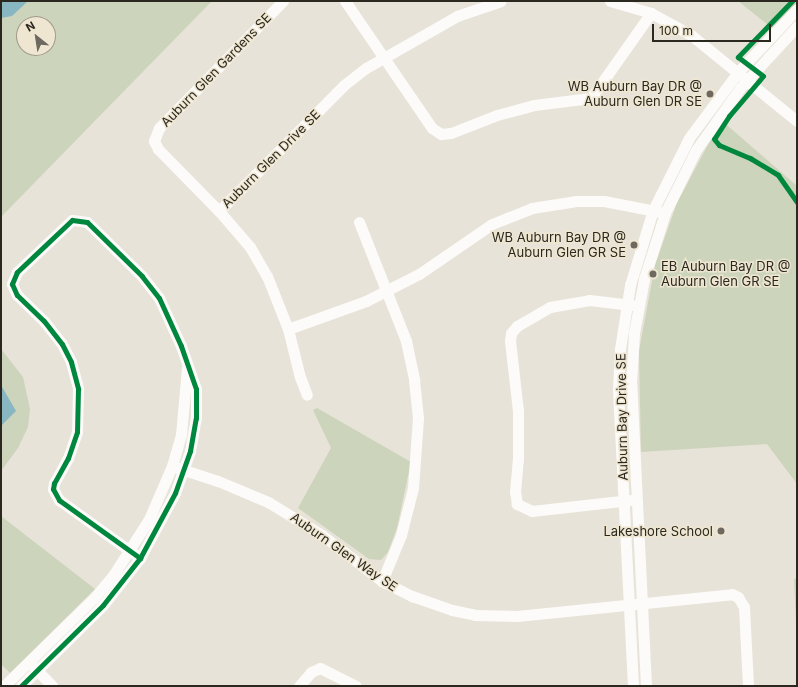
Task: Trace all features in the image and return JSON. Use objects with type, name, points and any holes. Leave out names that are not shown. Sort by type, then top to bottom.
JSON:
[{"type":"street","name":"Auburn Glen Gardens SE","points":[[220,211],[158,149],[155,134],[283,1]]},
{"type":"street","points":[[345,1],[432,128],[441,134],[447,134],[496,115],[534,106],[591,98],[650,14]]},
{"type":"street","name":"Auburn Glen Drive SE","points":[[307,395],[300,377],[288,328],[267,276],[246,242],[220,211],[344,85],[383,57],[457,16],[501,1]]},
{"type":"street","points":[[610,1],[650,14],[691,35],[797,120]]},
{"type":"street","name":"Auburn Bay Drive SE","points":[[633,686],[618,389],[626,304],[637,256],[653,210],[689,138],[738,72],[797,9]]},
{"type":"street","name":"Auburn Bay Drive SE","points":[[646,686],[631,384],[639,306],[646,273],[665,213],[706,134],[748,80],[797,26]]},
{"type":"street","points":[[288,328],[339,312],[387,291],[419,274],[492,224],[532,208],[576,201],[604,201],[665,213]]},
{"type":"street","points":[[19,670],[28,684],[37,670],[104,605],[140,558],[156,532],[184,470],[194,434],[196,418],[196,388],[187,368],[178,339],[159,298],[142,276],[85,221],[76,219],[68,221],[14,277],[13,290],[44,321],[62,344],[71,362],[78,389],[76,432],[68,458],[54,482],[54,493],[59,500],[140,558]]},
{"type":"street","points":[[359,222],[406,341],[414,380],[418,442],[408,510],[382,581]]},
{"type":"street","points":[[636,500],[532,511],[517,504],[515,492],[518,460],[518,411],[510,341],[511,333],[517,326],[550,307],[579,300],[639,306]]},
{"type":"street","points":[[4,686],[94,598],[130,552],[149,519],[172,466],[181,435],[187,368]]},
{"type":"street","name":"Auburn Glen Way SE","points":[[172,466],[243,491],[281,509],[322,535],[382,581],[434,605],[475,615],[517,616],[726,594],[738,597],[744,607],[748,686]]},
{"type":"street","points":[[28,662],[52,686]]},
{"type":"street","points":[[299,686],[311,672],[320,668],[356,686]]},
{"type":"green space","points":[[1,1],[212,1],[1,217]]},
{"type":"green space","points":[[738,1],[797,1],[797,3],[772,28]]},
{"type":"green space","points":[[721,120],[797,186],[797,484],[767,444],[641,452],[639,351],[655,265],[677,203]]},
{"type":"green space","points":[[1,349],[23,377],[30,409],[28,427],[18,448],[1,471]]},
{"type":"green space","points":[[317,408],[411,462],[397,528],[388,552],[381,560],[369,559],[298,508],[331,448],[313,410]]},
{"type":"green space","points":[[1,516],[95,589],[10,673],[1,664]]},
{"type":"green space","points":[[797,578],[797,645],[794,579]]},
{"type":"water","points":[[1,1],[28,1],[12,16],[1,18]]},
{"type":"water","points":[[1,385],[16,411],[1,426]]},
{"type":"cycle path","points":[[792,1],[738,57],[763,76],[729,116],[714,139],[719,145],[750,158],[778,175],[797,202]]},
{"type":"cycle path","points":[[21,686],[103,605],[140,558],[175,493],[190,451],[196,418],[196,389],[181,346],[159,298],[142,276],[87,222],[72,220],[17,272],[12,284],[17,295],[44,321],[62,344],[71,362],[78,389],[77,432],[68,458],[54,483],[53,489],[59,500],[140,558]]},
{"type":"place","name":"WB Auburn Bay DR @ Auburn Glen DR SE","points":[[710,94]]},
{"type":"place","name":"WB Auburn Bay DR @ Auburn Glen GR SE","points":[[634,245]]},
{"type":"place","name":"EB Auburn Bay DR @ Auburn Glen GR SE","points":[[653,274]]},
{"type":"place","name":"Lakeshore School","points":[[721,531]]}]
